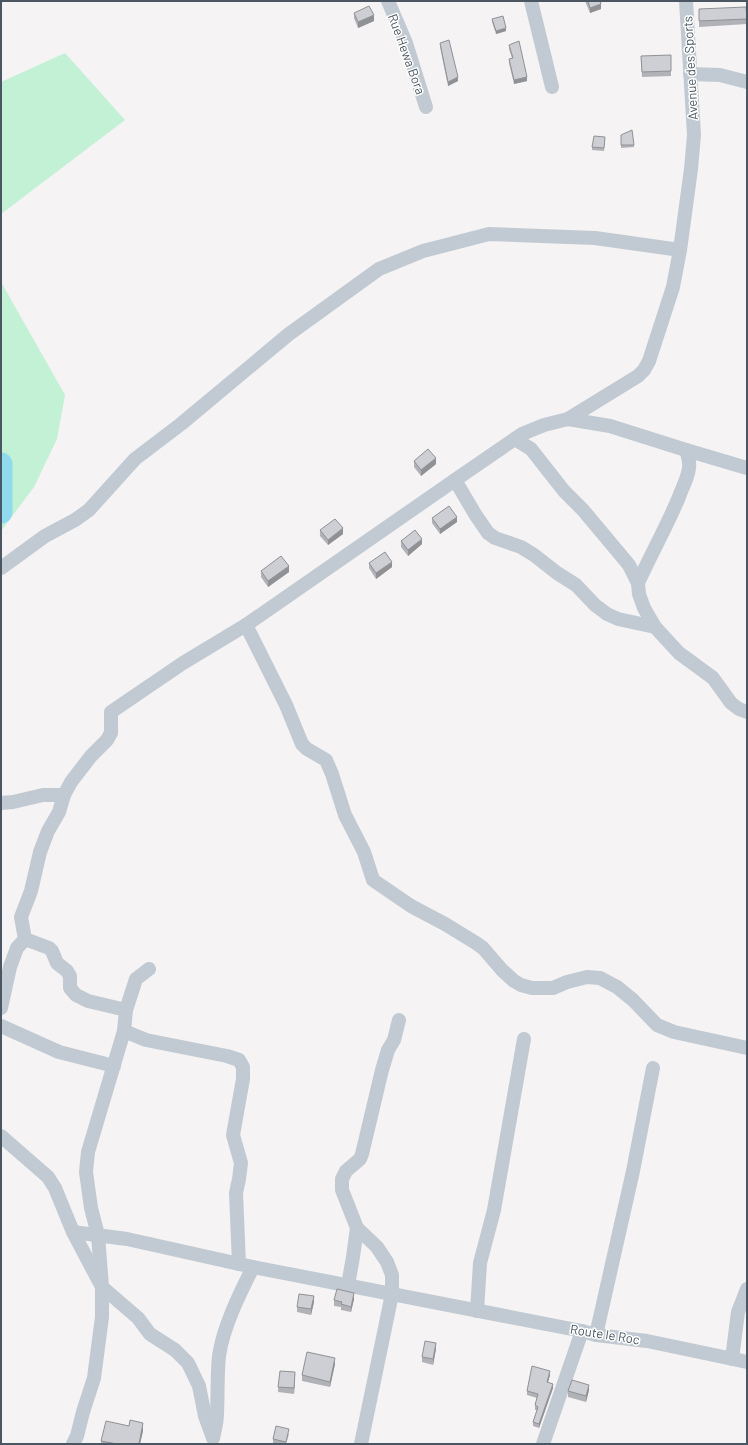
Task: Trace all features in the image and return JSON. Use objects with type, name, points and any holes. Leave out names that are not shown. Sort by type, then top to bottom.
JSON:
[{"type":"street","name":"Rue Hewa Bora","points":[[388,1],[406,44],[426,107]]},
{"type":"street","points":[[532,1],[552,86]]},
{"type":"street","name":"Avenue des Sports","points":[[568,420],[638,376],[644,370],[649,361],[673,287],[692,169],[694,135],[686,1]]},
{"type":"street","points":[[690,74],[720,75],[747,82]]},
{"type":"street","points":[[1,568],[45,536],[75,520],[89,510],[135,459],[181,424],[288,334],[379,269],[423,251],[489,234],[596,238],[680,250]]},
{"type":"street","points":[[25,939],[21,916],[31,891],[40,852],[71,782],[91,756],[107,740],[111,733],[111,712],[183,663],[246,625],[515,439],[540,427],[568,420],[610,426],[747,468]]},
{"type":"street","points":[[515,439],[530,449],[564,491],[583,510],[629,565],[638,583],[639,594],[644,608],[655,627],[679,653],[713,678],[731,703],[739,709],[747,712]]},
{"type":"street","points":[[638,583],[671,516],[684,485],[689,468],[689,460],[686,450]]},
{"type":"street","points":[[455,480],[488,533],[495,538],[520,547],[534,555],[557,573],[576,585],[594,605],[607,614],[655,627]]},
{"type":"street","points":[[246,625],[286,704],[302,744],[307,749],[326,760],[345,815],[364,852],[373,880],[411,906],[476,943],[483,948],[502,970],[521,985],[532,988],[553,988],[567,982],[587,977],[600,978],[617,987],[633,1000],[657,1025],[674,1032],[747,1048]]},
{"type":"street","points":[[1,803],[13,802],[43,795],[64,795]]},
{"type":"street","points":[[1,1008],[10,966],[17,948],[25,939]]},
{"type":"street","points":[[25,939],[49,948],[52,951],[57,963],[67,971],[70,976],[70,988],[76,995],[88,1000],[126,1010]]},
{"type":"street","points":[[73,1444],[77,1436],[94,1378],[102,1318],[102,1287],[98,1235],[90,1208],[86,1172],[88,1152],[124,1031],[126,1010],[136,979],[148,969]]},
{"type":"street","points":[[361,1444],[392,1294],[392,1275],[383,1254],[357,1228],[342,1190],[342,1179],[346,1171],[360,1159],[382,1070],[388,1050],[394,1040],[399,1020]]},
{"type":"street","points":[[1,1026],[58,1052],[114,1066]]},
{"type":"street","points":[[124,1031],[146,1040],[227,1056],[239,1060],[243,1067],[243,1079],[233,1135],[241,1163],[236,1193],[239,1264]]},
{"type":"street","points":[[477,1311],[480,1262],[496,1203],[524,1039]]},
{"type":"street","points":[[543,1444],[589,1333],[633,1171],[653,1068]]},
{"type":"street","points":[[1,1136],[48,1177],[55,1188],[72,1232],[102,1287],[138,1318],[150,1334],[175,1350],[188,1364],[199,1386],[205,1416],[213,1441]]},
{"type":"street","points":[[348,1286],[357,1228]]},
{"type":"street","name":"Route le Roc","points":[[72,1232],[127,1240],[348,1286],[589,1333],[647,1341],[747,1362]]},
{"type":"street","points":[[213,1441],[217,1415],[220,1355],[225,1334],[239,1295],[253,1267]]},
{"type":"street","points":[[732,1359],[738,1312],[747,1289]]},
{"type":"green space","points":[[65,53],[125,120],[1,214],[1,82]]},
{"type":"green space","points":[[1,282],[65,395],[57,439],[34,487],[1,531]]},
{"type":"building","points":[[588,1],[600,1],[601,4],[590,8]]},
{"type":"building","points":[[369,6],[374,15],[358,22],[354,13]]},
{"type":"building","points":[[746,7],[747,19],[699,21],[699,9]]},
{"type":"building","points":[[503,16],[506,28],[496,31],[492,19]]},
{"type":"building","points":[[449,40],[458,77],[448,82],[440,43]]},
{"type":"building","points":[[519,41],[527,77],[514,80],[509,59],[513,58],[509,45]]},
{"type":"building","points":[[671,55],[671,71],[642,72],[641,56]]},
{"type":"building","points":[[632,130],[634,145],[621,145],[621,135]]},
{"type":"building","points":[[594,136],[605,137],[604,148],[592,147]]},
{"type":"building","points":[[428,449],[436,458],[421,470],[414,461]]},
{"type":"building","points":[[449,506],[457,517],[440,529],[432,518]]},
{"type":"building","points":[[335,519],[343,528],[328,540],[320,530]]},
{"type":"building","points":[[415,530],[422,539],[408,550],[401,541]]},
{"type":"building","points":[[385,552],[392,562],[376,573],[369,563]]},
{"type":"building","points":[[281,556],[289,566],[268,581],[261,571]]},
{"type":"building","points":[[337,1289],[354,1293],[351,1307],[334,1300]]},
{"type":"building","points":[[299,1294],[314,1296],[311,1309],[297,1307]]},
{"type":"building","points":[[425,1341],[436,1343],[433,1359],[422,1357]]},
{"type":"building","points":[[307,1352],[335,1358],[330,1382],[302,1375]]},
{"type":"building","points":[[532,1366],[550,1371],[547,1382],[553,1384],[539,1424],[533,1422],[538,1407],[535,1405],[538,1394],[527,1391]]},
{"type":"building","points":[[280,1371],[295,1372],[294,1388],[278,1387]]},
{"type":"building","points":[[572,1380],[589,1385],[586,1396],[568,1391]]},
{"type":"building","points":[[130,1420],[143,1423],[139,1444],[117,1444],[101,1441],[106,1421],[129,1426]]},
{"type":"building","points":[[276,1426],[289,1429],[286,1442],[273,1439]]},
{"type":"waterway","points":[[1,464],[1,512]]}]
